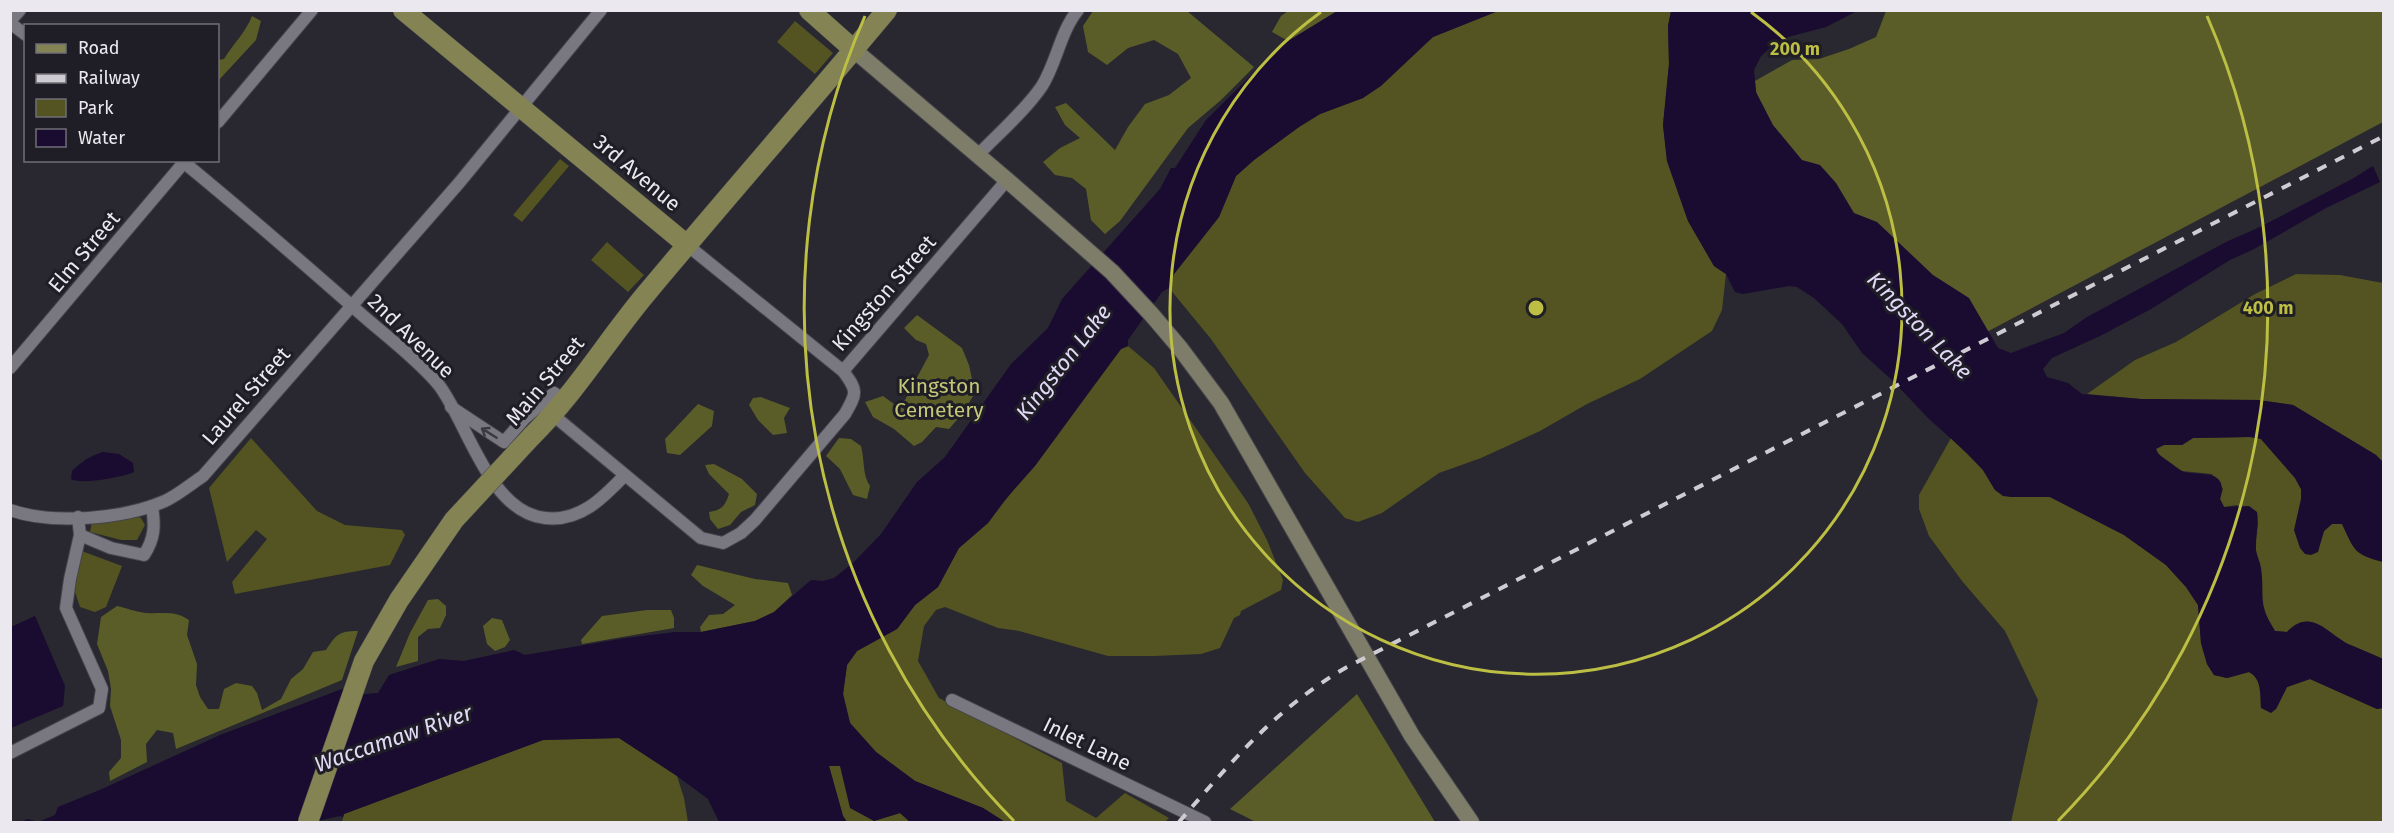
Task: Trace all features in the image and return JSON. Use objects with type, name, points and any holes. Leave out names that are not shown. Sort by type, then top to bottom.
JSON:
[{"type":"main road","name":"3rd Avenue","points":[[403,10],[687,245]]},
{"type":"main road","points":[[809,10],[1066,230],[1112,272],[1180,348],[1221,403],[1412,736],[1471,822]]},
{"type":"main road","name":"Main Street","points":[[308,822],[364,661],[399,600],[453,520],[559,408],[629,314],[887,10]]},
{"type":"street","points":[[20,10],[10,22],[24,33]]},
{"type":"street","points":[[219,121],[312,10]]},
{"type":"street","name":"Laurel Street","points":[[10,510],[30,517],[78,517],[133,513],[167,501],[203,476],[459,183],[601,10]]},
{"type":"street","points":[[978,154],[1041,87],[1078,10]]},
{"type":"street","name":"Elm Street","points":[[10,368],[183,162]]},
{"type":"street","name":"2nd Avenue","points":[[185,162],[351,305],[438,384],[482,467],[506,496],[523,510],[544,518],[581,513],[597,503],[625,475]]},
{"type":"street","name":"Kingston Street","points":[[625,475],[701,538],[723,543],[741,533],[755,520],[845,414],[855,397],[855,386],[843,371],[1007,180]]},
{"type":"street","name":"3rd Avenue","points":[[687,245],[843,371]]},
{"type":"street","points":[[452,407],[504,442],[524,419],[554,393],[559,408],[625,475]]},
{"type":"street","points":[[80,535],[111,548],[144,555],[152,543],[155,523],[152,506]]},
{"type":"street","points":[[10,753],[99,708],[102,689],[66,609],[80,535],[78,517]]},
{"type":"street","name":"Inlet Lane","points":[[952,700],[1205,822]]},
{"type":"green space","points":[[1093,11],[1187,11],[1254,67],[1221,100],[1188,128],[1120,221],[1105,234],[1091,220],[1086,189],[1072,178],[1055,175],[1043,162],[1060,148],[1080,138],[1065,125],[1055,107],[1066,103],[1115,150],[1145,104],[1169,95],[1191,78],[1178,54],[1154,40],[1128,48],[1107,65],[1088,52],[1083,26]]},
{"type":"green space","points":[[1288,11],[1359,11],[1292,43],[1272,32],[1281,16]]},
{"type":"green space","points":[[1498,11],[1671,11],[1668,26],[1669,64],[1663,125],[1667,161],[1688,221],[1714,266],[1726,274],[1722,310],[1712,331],[1640,379],[1587,404],[1540,431],[1481,458],[1439,473],[1382,513],[1358,522],[1345,518],[1305,473],[1211,339],[1169,288],[1174,274],[1219,217],[1236,176],[1254,160],[1320,114],[1363,98],[1433,37]]},
{"type":"green space","points":[[1886,11],[2383,11],[2383,122],[1981,335],[1916,280],[1759,118],[1755,81],[1792,60],[1819,59],[1876,37]]},
{"type":"green space","points":[[252,16],[261,21],[256,40],[219,80],[219,60],[224,59]]},
{"type":"green space","points":[[795,21],[833,53],[815,74],[777,42]]},
{"type":"green space","points":[[560,159],[569,166],[522,222],[513,215]]},
{"type":"green space","points":[[607,242],[644,275],[628,292],[591,260]]},
{"type":"green space","points":[[2296,274],[2340,275],[2383,283],[2383,462],[2376,455],[2293,405],[2258,400],[2141,399],[2087,394],[2135,360],[2176,342],[2255,294]]},
{"type":"green space","name":"Kingston Cemetery","points":[[917,315],[962,348],[969,365],[975,393],[949,429],[936,427],[922,442],[914,446],[894,429],[873,417],[865,402],[883,396],[894,404],[905,400],[929,355],[926,344],[916,340],[904,328]]},
{"type":"green space","points":[[1128,346],[1154,368],[1248,503],[1267,540],[1283,580],[1281,590],[1241,611],[1240,615],[1234,618],[1220,648],[1201,654],[1108,656],[1019,631],[998,628],[945,607],[936,610],[924,626],[918,661],[939,698],[1062,763],[1066,801],[1096,818],[1125,793],[1169,818],[1165,822],[1005,822],[983,808],[915,781],[876,752],[850,723],[843,694],[847,665],[857,651],[897,629],[915,605],[938,587],[959,548],[988,523],[1121,349]]},
{"type":"green space","points":[[761,397],[790,408],[784,418],[787,433],[773,435],[758,420],[749,405],[753,398]]},
{"type":"green space","points":[[698,404],[714,411],[712,426],[680,455],[667,453],[665,439]]},
{"type":"green space","points":[[2250,437],[2261,439],[2295,478],[2301,489],[2301,499],[2317,552],[2324,531],[2332,524],[2342,524],[2357,550],[2383,562],[2383,659],[2348,644],[2318,624],[2311,622],[2295,625],[2287,632],[2275,631],[2265,614],[2261,599],[2262,579],[2255,548],[2258,522],[2237,505],[2224,507],[2220,499],[2223,489],[2212,474],[2182,471],[2157,453],[2156,448],[2164,445],[2182,445],[2193,438]]},
{"type":"green space","points":[[251,438],[317,511],[345,525],[402,530],[405,535],[390,565],[235,594],[232,582],[267,539],[256,530],[227,562],[209,488]]},
{"type":"green space","points":[[839,438],[851,439],[861,446],[867,481],[870,486],[867,499],[853,495],[840,469],[826,456]]},
{"type":"green space","points":[[1951,438],[1983,470],[1995,490],[2011,497],[2050,497],[2124,535],[2166,565],[2186,587],[2198,605],[2201,643],[2207,664],[2214,675],[2227,678],[2249,672],[2254,675],[2276,709],[2287,687],[2310,679],[2377,709],[2383,708],[2383,822],[2011,822],[2038,700],[2005,631],[1962,581],[1929,536],[1919,509],[1919,495]]},
{"type":"green space","points":[[714,464],[742,479],[757,494],[755,505],[741,512],[730,525],[718,529],[710,519],[709,512],[722,507],[729,494],[709,474],[705,465]]},
{"type":"green space","points":[[136,516],[141,518],[145,525],[137,540],[121,540],[90,532],[92,521]]},
{"type":"green space","points":[[79,550],[122,566],[106,607],[95,612],[80,607],[75,592]]},
{"type":"green space","points":[[697,565],[755,579],[788,583],[792,595],[774,612],[755,621],[701,632],[700,627],[709,615],[723,614],[735,605],[703,586],[691,575]]},
{"type":"green space","points":[[438,599],[446,606],[446,615],[440,628],[428,629],[418,637],[418,661],[396,667],[410,633],[428,600]]},
{"type":"green space","points":[[117,606],[142,612],[173,614],[189,620],[187,635],[197,664],[196,685],[208,709],[219,709],[224,689],[236,683],[252,686],[257,693],[262,710],[281,699],[291,679],[303,669],[313,652],[326,650],[335,637],[342,633],[358,631],[342,680],[176,749],[173,733],[157,730],[146,744],[147,762],[110,781],[109,772],[121,758],[121,740],[110,706],[111,689],[108,671],[97,644],[101,617]]},
{"type":"green space","points":[[647,610],[671,610],[674,628],[582,644],[581,640],[602,616]]},
{"type":"green space","points":[[492,618],[502,620],[510,640],[505,647],[495,651],[487,644],[483,626]]},
{"type":"green space","points":[[1357,694],[1435,822],[1256,822],[1230,809]]},
{"type":"green space","points":[[619,738],[677,776],[688,822],[342,822],[344,814],[543,740]]},
{"type":"green space","points":[[829,766],[840,766],[874,821],[900,813],[910,822],[847,822],[843,816]]},
{"type":"water","points":[[1337,11],[1498,11],[1433,37],[1381,86],[1363,98],[1320,114],[1299,127],[1236,176],[1219,217],[1174,274],[1169,288],[1162,292],[1128,340],[1128,346],[1121,349],[1035,466],[988,523],[959,548],[938,587],[915,605],[897,629],[857,651],[847,665],[843,694],[850,723],[876,752],[915,781],[983,808],[1005,822],[910,822],[900,813],[874,821],[850,808],[840,766],[829,766],[843,816],[847,822],[719,822],[708,799],[619,738],[543,740],[344,814],[343,817],[313,822],[38,822],[55,815],[58,807],[220,735],[342,689],[354,695],[378,693],[389,675],[439,659],[464,661],[514,650],[525,655],[626,638],[675,632],[701,632],[755,621],[774,612],[811,580],[823,581],[834,578],[854,562],[881,534],[917,482],[945,457],[1011,364],[1048,328],[1062,299],[1160,189],[1171,168],[1175,168],[1206,120],[1283,44]]},
{"type":"water","name":"Kingston Lake","points":[[1671,11],[1857,11],[1826,27],[1788,37],[1776,43],[1761,56],[1754,70],[1756,92],[1773,125],[1802,160],[1820,165],[1836,183],[1854,213],[1877,222],[1933,275],[1969,298],[1998,348],[2011,353],[2064,333],[2087,317],[2373,166],[2380,182],[2326,208],[2230,260],[2151,309],[2052,358],[2043,369],[2047,377],[2068,383],[2082,394],[2141,399],[2258,400],[2293,405],[2376,455],[2383,462],[2383,562],[2360,554],[2342,524],[2332,524],[2324,531],[2318,552],[2311,555],[2305,554],[2300,548],[2294,530],[2301,489],[2295,478],[2261,439],[2250,437],[2193,438],[2182,445],[2164,445],[2156,449],[2161,456],[2184,472],[2206,474],[2218,478],[2222,489],[2220,499],[2224,507],[2249,506],[2257,512],[2256,548],[2261,568],[2263,600],[2269,621],[2275,631],[2287,632],[2304,622],[2319,624],[2348,644],[2383,659],[2383,708],[2377,709],[2310,679],[2287,687],[2276,709],[2271,713],[2261,708],[2258,683],[2249,672],[2227,678],[2214,675],[2207,664],[2201,643],[2198,605],[2186,587],[2166,565],[2124,535],[2050,497],[2003,496],[1995,490],[1983,470],[1968,454],[1862,353],[1842,324],[1814,298],[1797,287],[1789,286],[1743,294],[1735,292],[1726,274],[1714,266],[1688,221],[1667,161],[1663,125],[1669,64],[1668,26]]},
{"type":"water","points":[[103,452],[119,454],[133,463],[134,472],[92,481],[71,479],[72,471],[79,464]]},
{"type":"water","points":[[35,616],[65,686],[63,706],[11,728],[11,627]]},
{"type":"water","points":[[28,819],[38,822],[20,822]]},
{"type":"railway","points":[[1179,822],[1256,737],[1298,700],[1347,667],[2384,136]]},
{"type":"water label","name":"Waccamaw River","points":[[393,738]]}]
